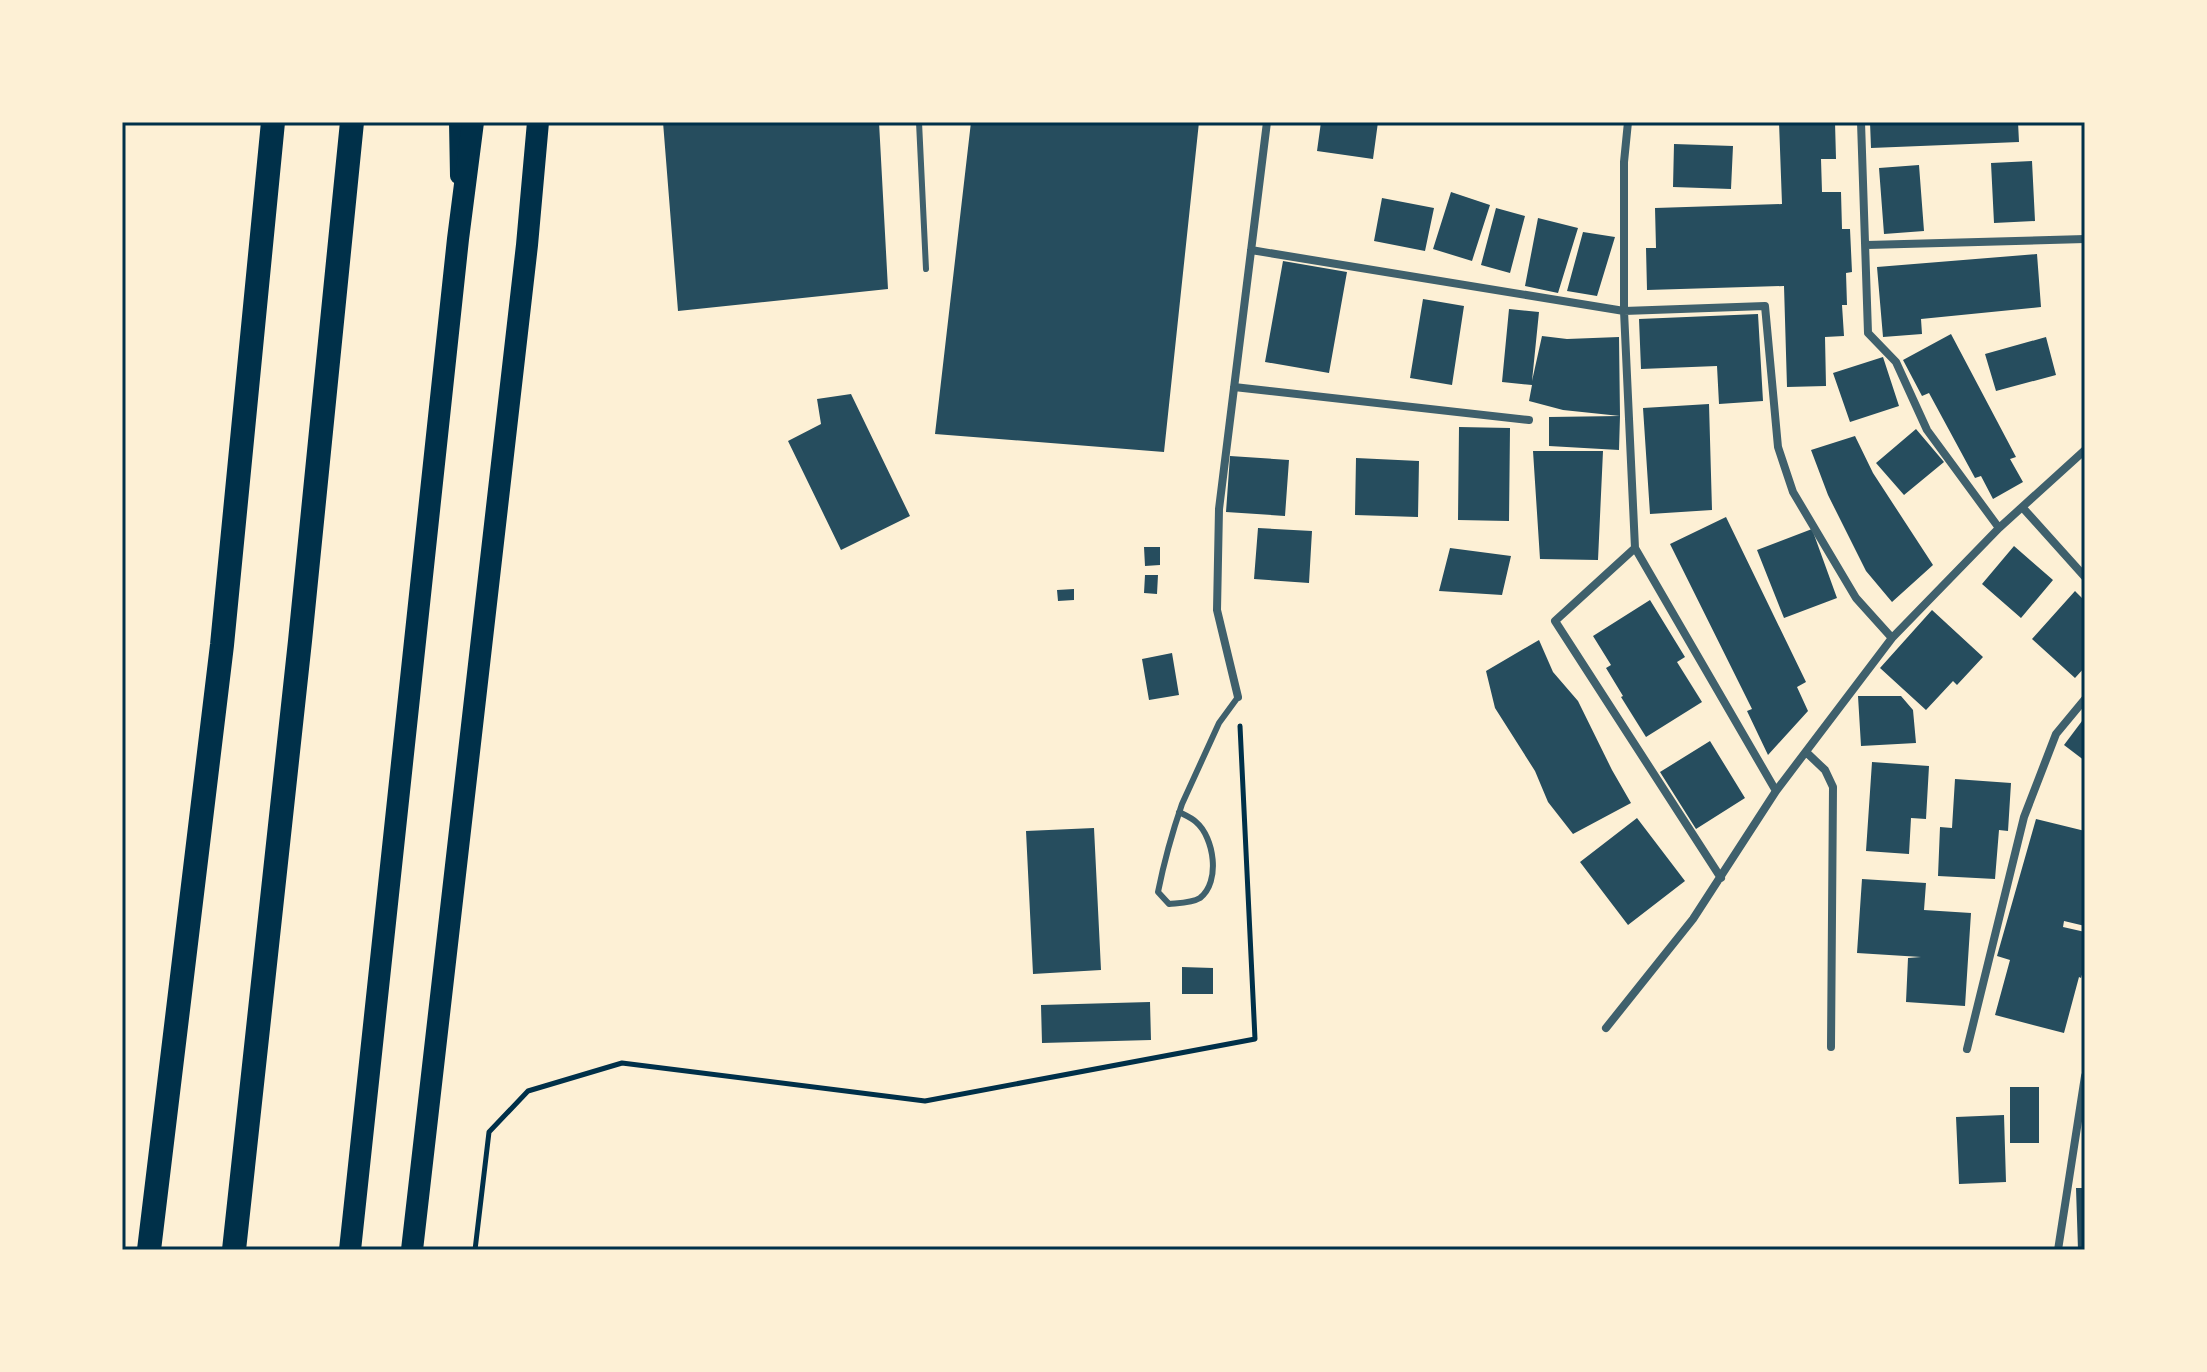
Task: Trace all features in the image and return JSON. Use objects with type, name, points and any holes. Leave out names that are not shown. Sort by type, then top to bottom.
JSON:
[{"type":"highway","points":[[149,1250],[222,645],[273,122]]},
{"type":"highway","points":[[234,1250],[352,122]]},
{"type":"highway","points":[[350,1250],[473,122]]},
{"type":"highway","points":[[412,1250],[527,245],[538,122]]},
{"type":"main road","points":[[457,122],[458,239]]},
{"type":"main road","points":[[527,245],[549,122]]},
{"type":"street","points":[[1238,697],[1217,610],[1219,509],[1267,122]]},
{"type":"street","points":[[1628,122],[1624,162],[1624,311],[1635,548],[1776,791]]},
{"type":"street","points":[[1861,122],[1868,333],[1896,362],[1927,430],[1999,528]]},
{"type":"street","points":[[1867,245],[2085,239]]},
{"type":"street","points":[[1251,250],[1624,311],[1765,306],[1778,447],[1793,492],[1856,598],[1892,638]]},
{"type":"street","points":[[1234,387],[1529,420]]},
{"type":"street","points":[[1606,1028],[1693,919],[1776,791],[1892,638],[1999,528],[2085,450]]},
{"type":"street","points":[[2023,508],[2085,577]]},
{"type":"street","points":[[1635,548],[1555,621],[1721,878]]},
{"type":"street","points":[[1967,1049],[2024,817],[2056,734],[2085,699]]},
{"type":"street","points":[[1806,752],[1825,770],[1833,787],[1831,1047]]},
{"type":"street","points":[[2058,1250],[2085,1076]]},
{"type":"lane","points":[[919,122],[926,269]]},
{"type":"lane","points":[[1179,812],[1197,822],[1209,841],[1213,868],[1208,889],[1198,900],[1169,904],[1158,892],[1166,850],[1179,812],[1219,723],[1238,697]]},
{"type":"path","points":[[475,1250],[489,1132],[528,1091],[622,1063],[925,1101],[1255,1039],[1238,697]]},
{"type":"building","points":[[663,122],[879,122],[888,289],[678,311]]},
{"type":"building","points":[[971,122],[1199,122],[1164,452],[935,434]]},
{"type":"building","points":[[1321,122],[1378,122],[1373,159],[1317,151]]},
{"type":"building","points":[[1779,122],[1835,122],[1836,159],[1821,159],[1822,192],[1841,192],[1842,229],[1850,229],[1852,272],[1846,273],[1847,305],[1842,305],[1844,336],[1825,337],[1826,386],[1787,387],[1784,286],[1647,290],[1646,248],[1656,248],[1655,208],[1782,204]]},
{"type":"building","points":[[1870,122],[2018,122],[2019,142],[1871,148]]},
{"type":"building","points":[[1674,144],[1733,146],[1731,189],[1673,187]]},
{"type":"building","points":[[2032,161],[2035,221],[1994,223],[1991,163]]},
{"type":"building","points":[[1919,165],[1924,231],[1884,234],[1879,168]]},
{"type":"building","points":[[1451,192],[1490,205],[1472,261],[1433,249]]},
{"type":"building","points":[[1382,198],[1434,208],[1425,251],[1374,241]]},
{"type":"building","points":[[1496,208],[1525,216],[1510,273],[1481,265]]},
{"type":"building","points":[[1538,218],[1578,228],[1558,293],[1525,286]]},
{"type":"building","points":[[1583,232],[1615,237],[1597,296],[1567,291]]},
{"type":"building","points":[[2037,254],[2041,307],[1921,319],[1922,334],[1883,337],[1877,267]]},
{"type":"building","points":[[1283,261],[1347,272],[1329,373],[1265,362]]},
{"type":"building","points":[[1423,299],[1464,306],[1452,385],[1410,378]]},
{"type":"building","points":[[1509,309],[1539,312],[1532,381],[1542,336],[1567,339],[1619,337],[1620,416],[1563,410],[1529,401],[1532,385],[1502,382]]},
{"type":"building","points":[[1758,314],[1763,401],[1719,404],[1717,366],[1641,369],[1639,319]]},
{"type":"building","points":[[1951,334],[2016,457],[2010,459],[2023,482],[1993,499],[1981,476],[1975,478],[1929,393],[1922,396],[1903,360]]},
{"type":"building","points":[[2046,337],[2056,375],[1996,391],[1985,354]]},
{"type":"building","points":[[1883,357],[1899,406],[1850,422],[1833,373]]},
{"type":"building","points":[[851,394],[910,516],[841,550],[788,441],[821,424],[817,399]]},
{"type":"building","points":[[1709,404],[1712,510],[1650,514],[1643,408]]},
{"type":"building","points":[[1620,416],[1619,450],[1549,446],[1549,417]]},
{"type":"building","points":[[1459,427],[1510,428],[1509,521],[1458,520]]},
{"type":"building","points":[[1916,429],[1944,462],[1904,495],[1876,463]]},
{"type":"building","points":[[1855,436],[1873,473],[1933,565],[1892,602],[1866,571],[1828,495],[1811,450]]},
{"type":"building","points":[[1533,451],[1603,451],[1598,560],[1540,559]]},
{"type":"building","points":[[1230,456],[1289,460],[1285,516],[1226,512]]},
{"type":"building","points":[[1356,458],[1419,461],[1418,517],[1355,515]]},
{"type":"building","points":[[1726,517],[1806,682],[1797,687],[1808,711],[1768,755],[1747,711],[1752,709],[1670,544]]},
{"type":"building","points":[[1258,528],[1312,531],[1309,583],[1254,579]]},
{"type":"building","points":[[1812,529],[1837,598],[1784,618],[1757,550]]},
{"type":"building","points":[[2014,546],[2053,580],[2021,618],[1982,584]]},
{"type":"building","points":[[1144,547],[1160,547],[1160,565],[1145,566]]},
{"type":"building","points":[[1450,548],[1511,556],[1502,595],[1439,591]]},
{"type":"building","points":[[1145,575],[1158,575],[1157,594],[1144,593]]},
{"type":"building","points":[[1074,589],[1074,600],[1058,601],[1057,590]]},
{"type":"building","points":[[2075,591],[2085,601],[2085,667],[2075,678],[2032,639]]},
{"type":"building","points":[[1650,600],[1685,657],[1677,662],[1702,702],[1646,737],[1621,697],[1606,668],[1611,665],[1593,636]]},
{"type":"building","points":[[1932,610],[1983,657],[1957,685],[1953,681],[1926,710],[1880,668]]},
{"type":"building","points":[[1539,640],[1553,672],[1578,701],[1631,803],[1573,834],[1548,802],[1535,771],[1495,708],[1486,671]]},
{"type":"building","points":[[1172,653],[1179,695],[1149,700],[1142,659]]},
{"type":"building","points":[[1858,696],[1901,696],[1913,710],[1916,743],[1861,746]]},
{"type":"building","points":[[2085,717],[2085,761],[2064,745]]},
{"type":"building","points":[[1710,741],[1745,798],[1696,829],[1660,772]]},
{"type":"building","points":[[1872,762],[1929,766],[1926,819],[1911,818],[1909,854],[1866,851]]},
{"type":"building","points":[[1955,779],[2011,783],[2008,831],[1999,830],[1995,879],[1938,876],[1940,827],[1952,828]]},
{"type":"building","points":[[1637,818],[1685,881],[1628,925],[1580,862]]},
{"type":"building","points":[[2036,819],[2085,831],[2085,926],[2064,921],[2063,927],[2085,932],[2085,964],[2064,1033],[1995,1015],[2010,960],[1997,956]]},
{"type":"building","points":[[1094,828],[1101,970],[1033,974],[1026,831]]},
{"type":"building","points":[[1862,879],[1926,883],[1924,910],[1971,913],[1965,1006],[1906,1002],[1908,958],[1921,957],[1857,953]]},
{"type":"building","points":[[1182,967],[1213,968],[1213,994],[1182,994]]},
{"type":"building","points":[[1150,1002],[1151,1040],[1042,1043],[1041,1005]]},
{"type":"building","points":[[2010,1087],[2039,1087],[2039,1143],[2010,1143]]},
{"type":"building","points":[[2004,1115],[2006,1182],[1959,1184],[1956,1117]]},
{"type":"building","points":[[2076,1188],[2085,1188],[2085,1250],[2078,1250]]}]
